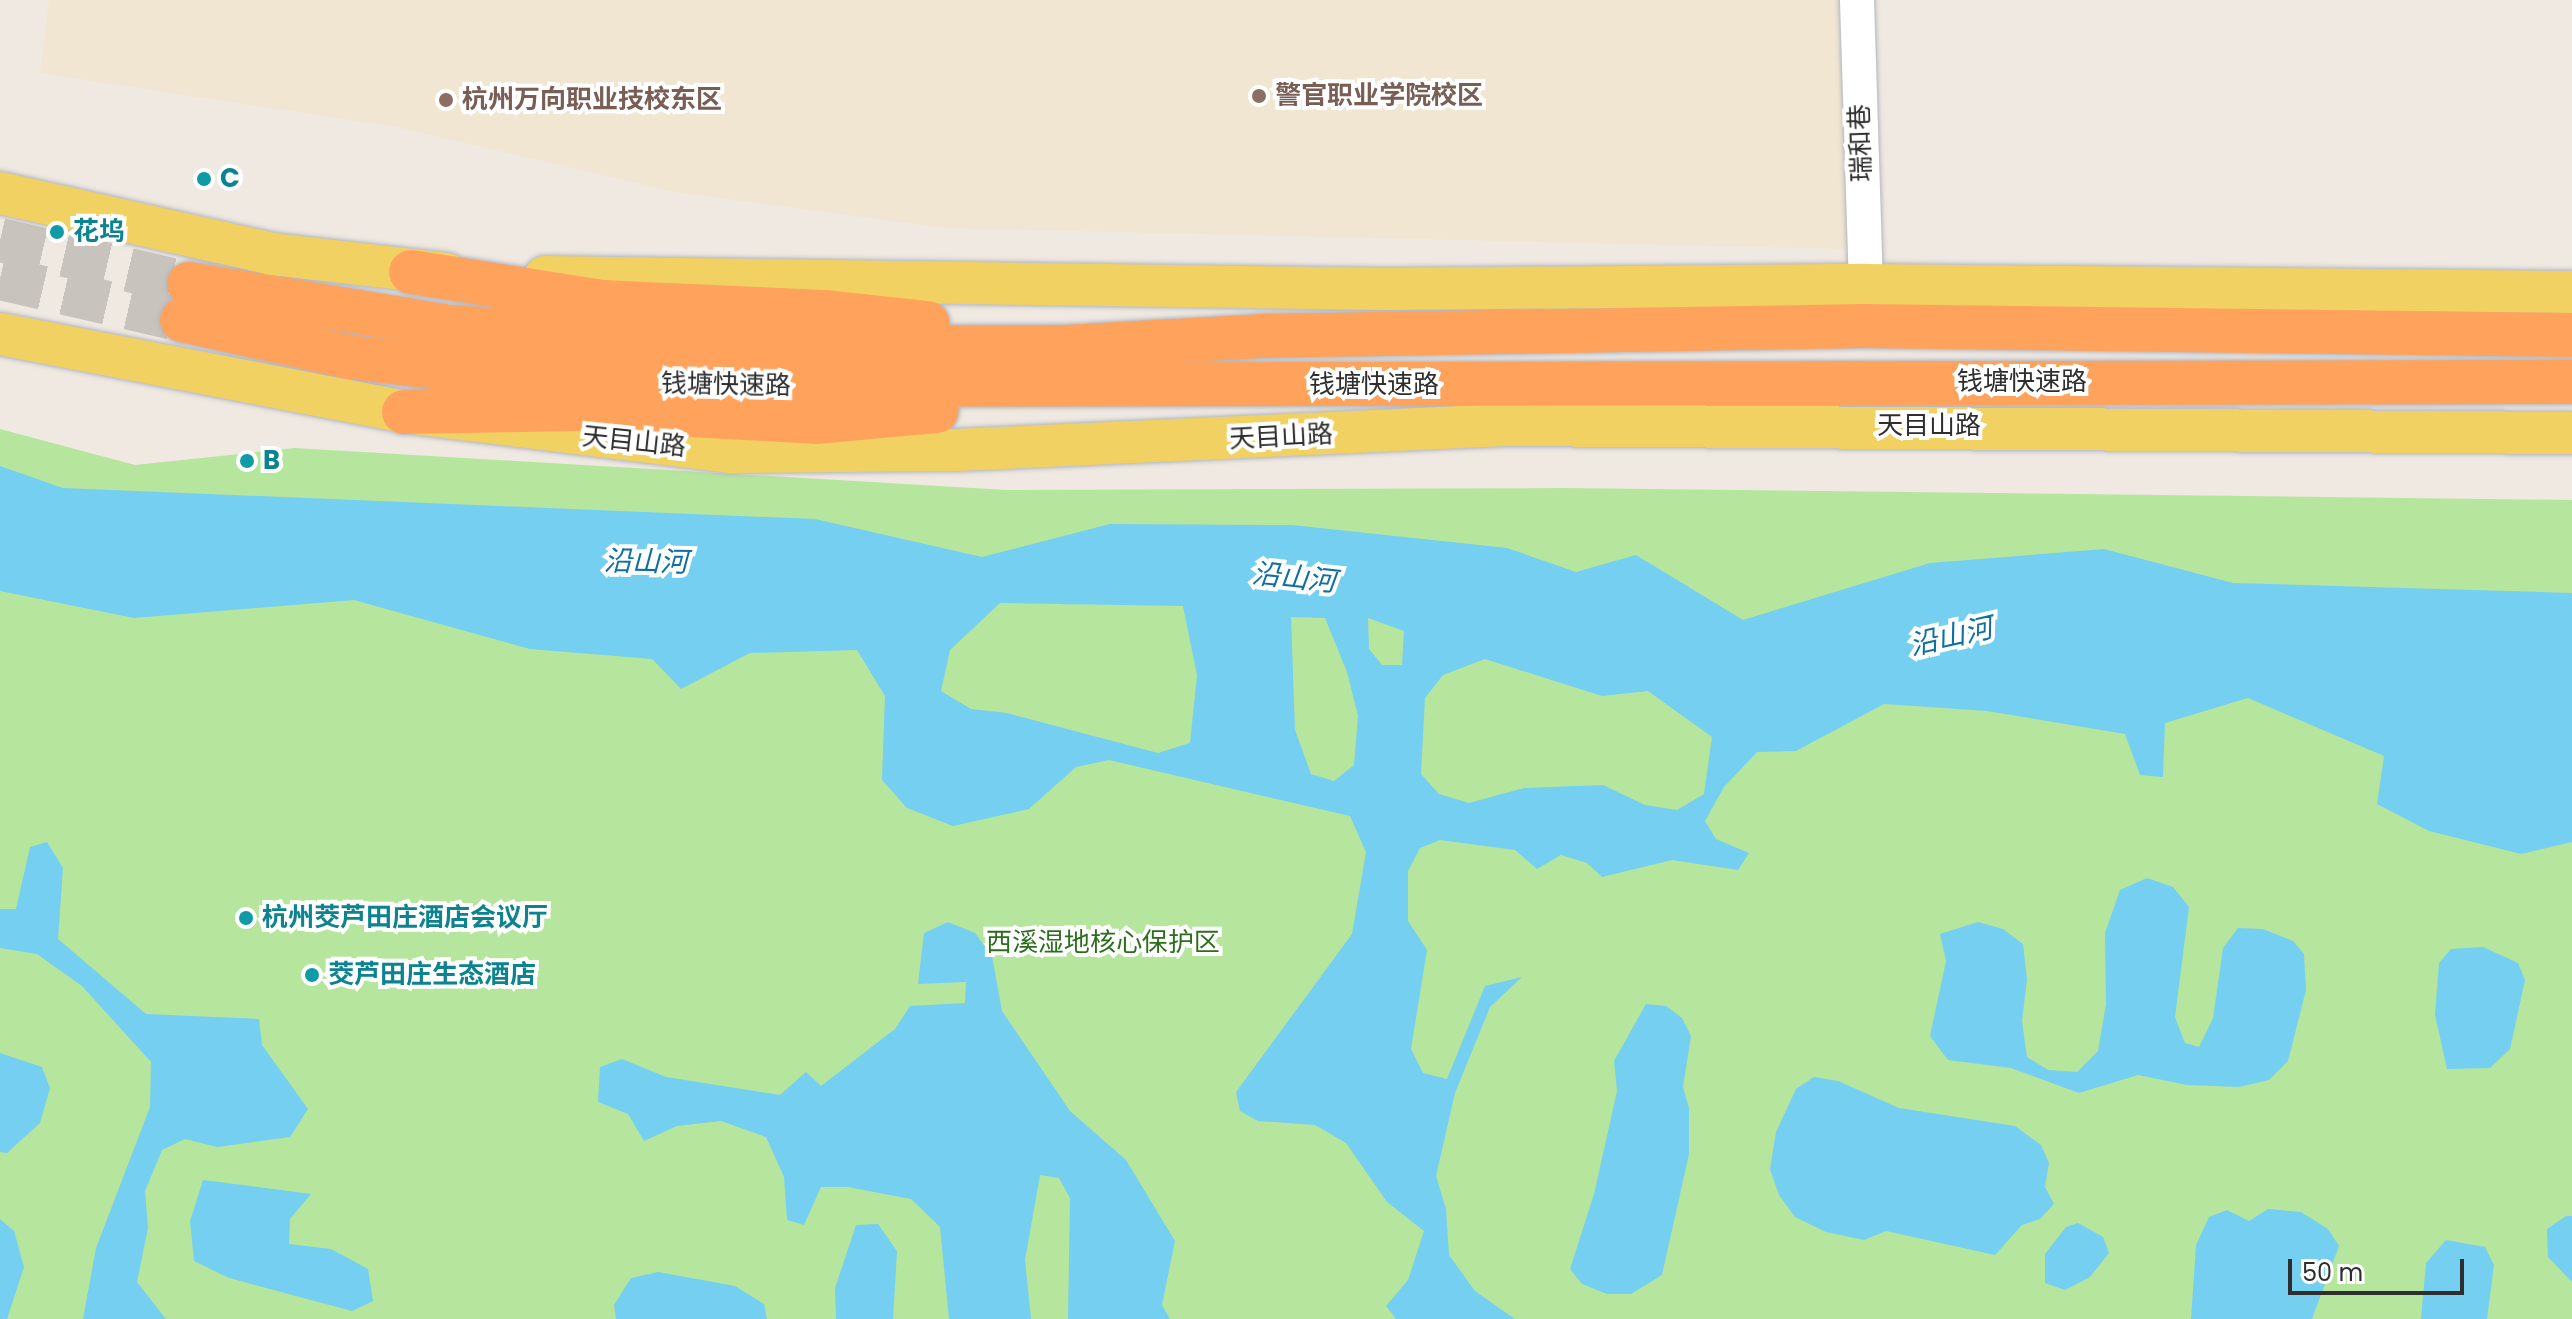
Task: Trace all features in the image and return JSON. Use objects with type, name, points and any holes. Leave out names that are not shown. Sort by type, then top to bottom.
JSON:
[{"type":"highway","points":[[411,272],[603,302],[824,312],[971,328],[1261,336]]},
{"type":"highway","name":"钱塘快速路","points":[[2572,335],[1865,326],[1261,336],[1066,347],[769,348],[450,327],[185,302],[350,357],[587,380],[830,387],[1048,381],[1199,386],[2572,382]]},
{"type":"highway","points":[[404,412],[578,409],[816,422],[1199,386]]},
{"type":"main road","points":[[0,193],[272,254],[411,272],[641,281],[1354,289],[1866,285],[2572,292]]},
{"type":"main road","name":"天目山路","points":[[0,334],[404,412],[732,452],[957,450],[1505,425],[2572,433]]},
{"type":"street","name":"瑞和巷","points":[[1857,0],[1866,285]]},
{"type":"shaded area","name":"警官职业学院校区","points":[[49,0],[1841,0],[1848,249],[945,228],[675,192],[397,127],[40,73]]},
{"type":"green space","name":"西溪湿地核心保护区","points":[[0,429],[135,465],[295,448],[1006,490],[1564,488],[2572,500],[2572,1319],[0,1319]]},
{"type":"water","name":"沿山河","points":[[0,466],[63,488],[815,519],[982,557],[1110,524],[1292,525],[1507,548],[1576,572],[1636,555],[1743,620],[1930,563],[2104,549],[2233,583],[2572,593],[2572,842],[2521,854],[2429,831],[2377,804],[2384,756],[2248,698],[2165,723],[2163,777],[2140,775],[2125,734],[1987,711],[1884,704],[1796,751],[1757,752],[1724,787],[1705,821],[1716,839],[1749,853],[1738,870],[1672,860],[1602,877],[1587,863],[1561,855],[1537,869],[1515,850],[1440,840],[1420,848],[1408,871],[1408,921],[1427,950],[1411,1049],[1423,1073],[1447,1079],[1485,986],[1522,977],[1490,1007],[1455,1093],[1436,1176],[1446,1209],[1449,1255],[1475,1291],[1515,1319],[1396,1319],[1386,1306],[1408,1280],[1424,1231],[1387,1202],[1346,1143],[1315,1125],[1258,1121],[1240,1111],[1236,1092],[1352,934],[1366,852],[1350,816],[1109,760],[1076,767],[1029,809],[953,826],[907,808],[882,780],[885,696],[857,650],[750,653],[681,689],[652,659],[530,649],[354,600],[134,618],[0,591]],"holes":[[[1000,603],[1183,606],[1197,675],[1190,743],[1158,753],[1007,713],[971,709],[941,691],[950,650]],[[1291,617],[1325,618],[1347,672],[1358,716],[1354,765],[1334,781],[1311,774],[1295,730]],[[1368,618],[1404,631],[1402,665],[1382,665],[1369,649]],[[1485,659],[1602,696],[1648,691],[1712,737],[1704,794],[1677,810],[1645,805],[1603,785],[1524,788],[1469,803],[1439,794],[1421,774],[1425,698],[1443,675]]]},
{"type":"water","points":[[47,842],[63,868],[58,939],[146,1014],[259,1019],[262,1045],[308,1109],[290,1137],[217,1147],[185,1139],[162,1150],[145,1191],[148,1228],[137,1282],[166,1319],[83,1319],[96,1248],[150,1107],[151,1062],[82,986],[37,954],[0,948],[0,909],[16,909],[30,847]]},
{"type":"water","points":[[2147,878],[2173,887],[2189,907],[2175,1017],[2185,1043],[2199,1047],[2213,1018],[2223,948],[2238,928],[2263,929],[2293,941],[2304,954],[2306,990],[2288,1061],[2269,1080],[2239,1087],[2187,1085],[2138,1075],[2079,1093],[2011,1068],[1948,1060],[1930,1036],[1946,961],[1940,934],[1978,922],[2003,929],[2023,944],[2027,979],[2022,1021],[2027,1057],[2048,1070],[2077,1072],[2098,1051],[2106,1004],[2105,933],[2120,890]]},
{"type":"water","points":[[948,922],[975,933],[992,956],[1002,1011],[1070,1111],[1126,1160],[1175,1241],[1162,1305],[1170,1319],[1068,1319],[1070,1198],[1059,1178],[1040,1175],[1025,1260],[1031,1319],[949,1319],[940,1227],[911,1199],[848,1187],[821,1187],[804,1225],[787,1220],[784,1177],[766,1137],[721,1121],[677,1126],[644,1141],[628,1114],[598,1102],[600,1067],[622,1059],[666,1077],[780,1095],[806,1072],[821,1086],[895,1029],[910,1006],[965,1003],[966,982],[918,984],[924,933]]},
{"type":"water","points":[[2483,947],[2518,963],[2525,980],[2510,1049],[2490,1068],[2447,1069],[2435,1015],[2439,963],[2451,949]]},
{"type":"water","points":[[1646,1004],[1666,1006],[1682,1018],[1691,1036],[1683,1087],[1689,1108],[1689,1154],[1662,1275],[1631,1294],[1607,1294],[1582,1284],[1570,1269],[1594,1194],[1617,1091],[1614,1061]]},
{"type":"water","points":[[0,1053],[42,1067],[50,1088],[40,1123],[7,1153],[0,1152]]},
{"type":"water","points":[[1814,1077],[1838,1081],[1899,1108],[2015,1126],[2041,1145],[2049,1163],[2045,1187],[2054,1204],[2040,1219],[2022,1225],[1995,1255],[1886,1231],[1864,1240],[1826,1232],[1795,1217],[1779,1195],[1770,1169],[1776,1132],[1796,1089]]},
{"type":"water","points":[[203,1180],[311,1194],[290,1219],[289,1244],[331,1249],[368,1269],[373,1301],[352,1311],[229,1278],[194,1261],[190,1221]]},
{"type":"water","points":[[2268,1209],[2301,1212],[2328,1229],[2339,1246],[2312,1319],[2191,1319],[2196,1245],[2209,1217],[2227,1210],[2249,1221]]},
{"type":"water","points":[[2566,1216],[2572,1216],[2572,1282],[2548,1257],[2547,1229]]},
{"type":"water","points":[[0,1219],[14,1231],[24,1267],[7,1319],[0,1319]]},
{"type":"water","points":[[2078,1223],[2103,1237],[2109,1253],[2090,1277],[2065,1290],[2045,1283],[2045,1254],[2066,1227]]},
{"type":"water","points":[[878,1224],[897,1251],[893,1319],[836,1319],[835,1288],[856,1225]]},
{"type":"water","points":[[2446,1240],[2485,1247],[2494,1265],[2487,1319],[2421,1319],[2426,1263]]},
{"type":"water","points":[[658,1272],[735,1286],[764,1304],[767,1319],[616,1319],[614,1305],[631,1278]]},
{"type":"tunnel","points":[[0,240],[189,284]]},
{"type":"tunnel","points":[[0,278],[182,320]]},
{"type":"place","name":"警官职业学院校区","points":[[1259,96]]},
{"type":"place","name":"杭州万向职业技校东区","points":[[446,100]]},
{"type":"place","name":"C","points":[[204,179]]},
{"type":"place","name":"花坞","points":[[57,232]]},
{"type":"place","name":"B","points":[[247,461]]},
{"type":"place","name":"杭州茭芦田庄酒店会议厅","points":[[246,918]]},
{"type":"place","name":"茭芦田庄生态酒店","points":[[312,975]]}]
